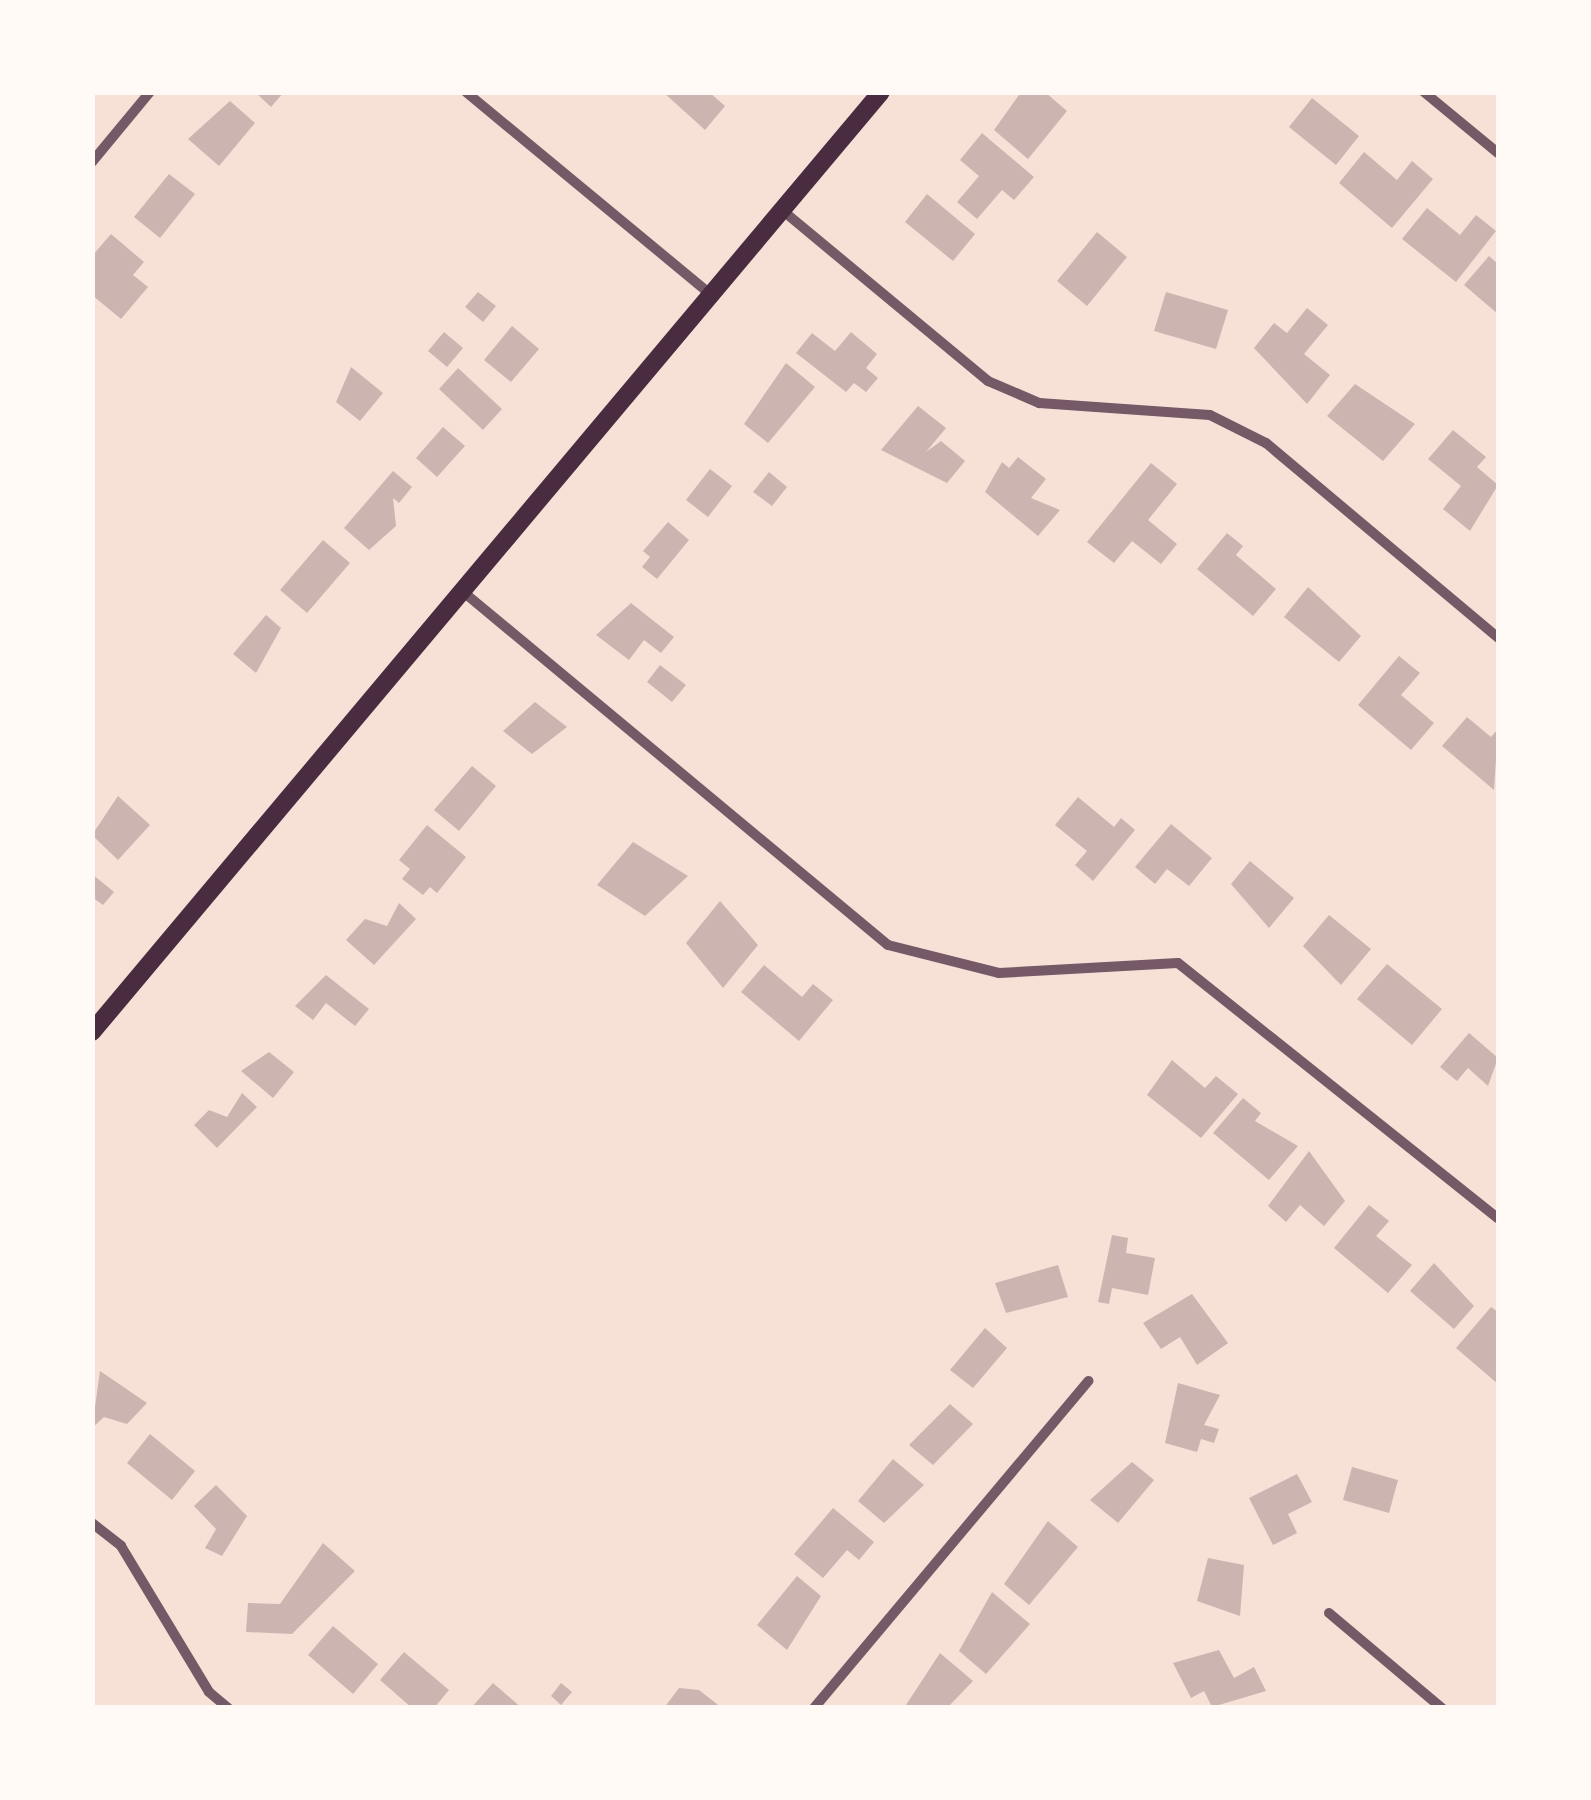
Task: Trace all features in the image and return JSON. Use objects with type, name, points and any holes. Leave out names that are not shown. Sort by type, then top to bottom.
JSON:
[{"type":"main road","points":[[92,1032],[881,92]]},
{"type":"street","points":[[92,162],[150,92]]},
{"type":"street","points":[[466,92],[710,294]]},
{"type":"street","points":[[1424,92],[1498,153]]},
{"type":"street","points":[[782,210],[988,381],[1039,404],[1210,415],[1266,443],[1498,638]]},
{"type":"street","points":[[460,589],[888,946],[1000,974],[1178,963],[1498,1218]]},
{"type":"street","points":[[819,1706],[1088,1381]]},
{"type":"street","points":[[92,1522],[121,1546],[209,1692],[228,1708]]},
{"type":"street","points":[[1329,1613],[1442,1708]]},
{"type":"building","points":[[255,92],[284,92],[271,107]]},
{"type":"building","points":[[663,92],[709,92],[725,106],[705,130]]},
{"type":"building","points":[[1021,92],[1045,92],[1067,111],[1028,159],[994,130]]},
{"type":"building","points":[[1312,98],[1359,136],[1336,165],[1289,127]]},
{"type":"building","points":[[230,101],[255,123],[219,166],[188,139]]},
{"type":"building","points":[[982,133],[1034,177],[1014,200],[1002,190],[977,219],[957,202],[979,176],[960,160]]},
{"type":"building","points":[[1364,152],[1397,180],[1412,161],[1433,179],[1392,228],[1339,183]]},
{"type":"building","points":[[169,174],[195,194],[160,238],[134,217]]},
{"type":"building","points":[[927,194],[975,234],[953,261],[905,222]]},
{"type":"building","points":[[1427,208],[1460,235],[1476,215],[1496,231],[1456,282],[1402,239]]},
{"type":"building","points":[[1097,232],[1127,257],[1087,306],[1057,281]]},
{"type":"building","points":[[111,234],[144,262],[133,275],[148,287],[121,319],[92,295],[92,256]]},
{"type":"building","points":[[1489,256],[1498,264],[1498,314],[1464,285]]},
{"type":"building","points":[[478,292],[496,306],[483,322],[465,307]]},
{"type":"building","points":[[1166,292],[1228,310],[1216,349],[1154,331]]},
{"type":"building","points":[[1307,308],[1328,325],[1304,354],[1330,375],[1307,404],[1254,348],[1274,323],[1287,333]]},
{"type":"building","points":[[512,326],[539,349],[511,382],[484,360]]},
{"type":"building","points":[[444,332],[463,348],[447,367],[428,351]]},
{"type":"building","points":[[851,332],[877,354],[866,368],[878,378],[866,392],[854,383],[846,392],[796,353],[812,333],[835,351]]},
{"type":"building","points":[[786,363],[815,387],[768,443],[744,424]]},
{"type":"building","points":[[351,367],[383,393],[360,421],[336,402]]},
{"type":"building","points":[[458,368],[502,409],[483,430],[439,389]]},
{"type":"building","points":[[1355,384],[1415,424],[1383,461],[1327,416]]},
{"type":"building","points":[[918,406],[946,428],[926,452],[941,441],[965,461],[947,483],[881,450]]},
{"type":"building","points":[[443,427],[465,446],[437,477],[416,458]]},
{"type":"building","points":[[1453,430],[1486,457],[1477,467],[1498,485],[1470,531],[1443,509],[1461,486],[1428,459]]},
{"type":"building","points":[[1018,457],[1046,479],[1031,498],[1060,510],[1038,536],[985,492],[1002,462],[1009,468]]},
{"type":"building","points":[[1151,463],[1177,484],[1148,520],[1177,544],[1161,564],[1132,541],[1114,563],[1087,542]]},
{"type":"building","points":[[710,469],[732,486],[708,517],[686,500]]},
{"type":"building","points":[[393,471],[412,487],[399,503],[393,498],[396,526],[369,550],[344,528]]},
{"type":"building","points":[[769,472],[787,487],[772,506],[753,492]]},
{"type":"building","points":[[668,522],[689,540],[657,579],[642,567],[650,557],[643,551]]},
{"type":"building","points":[[1227,533],[1243,546],[1236,555],[1276,589],[1253,616],[1197,569]]},
{"type":"building","points":[[323,540],[350,563],[307,613],[280,590]]},
{"type":"building","points":[[1308,587],[1361,636],[1339,662],[1284,617]]},
{"type":"building","points":[[631,603],[674,637],[661,653],[644,640],[629,660],[596,635]]},
{"type":"building","points":[[266,615],[281,628],[256,673],[233,654]]},
{"type":"building","points":[[1399,656],[1420,673],[1401,695],[1434,723],[1411,750],[1358,705]]},
{"type":"building","points":[[660,665],[686,685],[672,702],[647,682]]},
{"type":"building","points":[[535,702],[567,727],[532,754],[503,731]]},
{"type":"building","points":[[1467,717],[1491,737],[1498,729],[1494,790],[1442,746]]},
{"type":"building","points":[[472,766],[496,786],[459,831],[434,810]]},
{"type":"building","points":[[118,796],[150,825],[118,860],[92,835]]},
{"type":"building","points":[[1078,797],[1114,827],[1121,818],[1135,830],[1093,881],[1075,865],[1087,851],[1055,825]]},
{"type":"building","points":[[1171,824],[1212,858],[1189,886],[1167,869],[1155,884],[1135,867]]},
{"type":"building","points":[[427,825],[466,857],[437,893],[430,887],[423,895],[402,879],[410,869],[399,860]]},
{"type":"building","points":[[633,842],[688,876],[645,916],[597,885]]},
{"type":"building","points":[[1250,861],[1294,898],[1269,928],[1231,884]]},
{"type":"building","points":[[92,874],[114,892],[103,905],[92,897]]},
{"type":"building","points":[[720,901],[758,945],[723,988],[686,943]]},
{"type":"building","points":[[399,903],[416,919],[374,965],[346,940],[365,919],[387,926]]},
{"type":"building","points":[[1329,915],[1371,949],[1341,985],[1303,946]]},
{"type":"building","points":[[1387,964],[1442,1009],[1412,1045],[1357,999]]},
{"type":"building","points":[[764,965],[802,997],[813,984],[833,1000],[799,1041],[741,992]]},
{"type":"building","points":[[326,975],[369,1009],[355,1026],[326,1003],[313,1020],[295,1006]]},
{"type":"building","points":[[1469,1033],[1498,1058],[1488,1086],[1468,1068],[1457,1081],[1440,1067]]},
{"type":"building","points":[[269,1052],[294,1072],[273,1098],[241,1071]]},
{"type":"building","points":[[1172,1060],[1205,1088],[1216,1076],[1238,1094],[1201,1138],[1147,1095]]},
{"type":"building","points":[[242,1093],[257,1107],[217,1148],[194,1125],[209,1110],[227,1117]]},
{"type":"building","points":[[1243,1098],[1261,1113],[1255,1121],[1298,1146],[1269,1180],[1213,1133]]},
{"type":"building","points":[[1309,1151],[1345,1201],[1324,1226],[1300,1205],[1286,1222],[1268,1206]]},
{"type":"building","points":[[1369,1205],[1389,1221],[1376,1236],[1412,1265],[1388,1293],[1334,1248]]},
{"type":"building","points":[[1112,1235],[1128,1238],[1126,1253],[1155,1258],[1148,1295],[1112,1288],[1109,1304],[1098,1302]]},
{"type":"building","points":[[1434,1263],[1474,1306],[1454,1329],[1410,1291]]},
{"type":"building","points":[[1058,1265],[1068,1297],[1006,1313],[995,1283]]},
{"type":"building","points":[[1192,1294],[1228,1343],[1197,1365],[1180,1337],[1161,1349],[1143,1323]]},
{"type":"building","points":[[1491,1307],[1498,1312],[1498,1384],[1456,1348]]},
{"type":"building","points":[[985,1328],[1007,1348],[973,1388],[950,1370]]},
{"type":"building","points":[[100,1371],[147,1403],[127,1424],[104,1417],[92,1428]]},
{"type":"building","points":[[1178,1383],[1220,1395],[1204,1425],[1219,1429],[1214,1443],[1201,1439],[1197,1452],[1165,1443]]},
{"type":"building","points":[[950,1404],[973,1424],[933,1465],[909,1445]]},
{"type":"building","points":[[150,1434],[195,1471],[172,1500],[127,1463]]},
{"type":"building","points":[[893,1459],[924,1485],[884,1523],[858,1501]]},
{"type":"building","points":[[1132,1462],[1154,1480],[1118,1523],[1090,1500]]},
{"type":"building","points":[[1352,1467],[1398,1480],[1389,1513],[1343,1500]]},
{"type":"building","points":[[1297,1474],[1312,1502],[1288,1514],[1297,1533],[1273,1545],[1249,1498]]},
{"type":"building","points":[[216,1485],[247,1516],[222,1556],[205,1548],[216,1529],[194,1506]]},
{"type":"building","points":[[833,1508],[874,1542],[859,1560],[847,1550],[823,1578],[794,1554]]},
{"type":"building","points":[[1048,1521],[1078,1547],[1029,1605],[1004,1584]]},
{"type":"building","points":[[323,1543],[355,1571],[292,1634],[246,1632],[248,1603],[280,1604]]},
{"type":"building","points":[[1208,1558],[1244,1565],[1240,1616],[1197,1601]]},
{"type":"building","points":[[797,1576],[821,1596],[787,1650],[757,1625]]},
{"type":"building","points":[[992,1592],[1030,1624],[986,1674],[959,1651]]},
{"type":"building","points":[[333,1626],[378,1664],[353,1694],[308,1655]]},
{"type":"building","points":[[1219,1650],[1234,1678],[1254,1667],[1266,1691],[1212,1707],[1204,1691],[1191,1698],[1173,1663]]},
{"type":"building","points":[[404,1652],[449,1690],[434,1708],[412,1708],[380,1680]]},
{"type":"building","points":[[940,1653],[973,1681],[947,1708],[904,1708]]},
{"type":"building","points":[[493,1683],[522,1708],[471,1708]]},
{"type":"building","points":[[561,1683],[572,1692],[561,1705],[551,1696]]},
{"type":"building","points":[[679,1688],[699,1690],[722,1708],[664,1708]]}]
